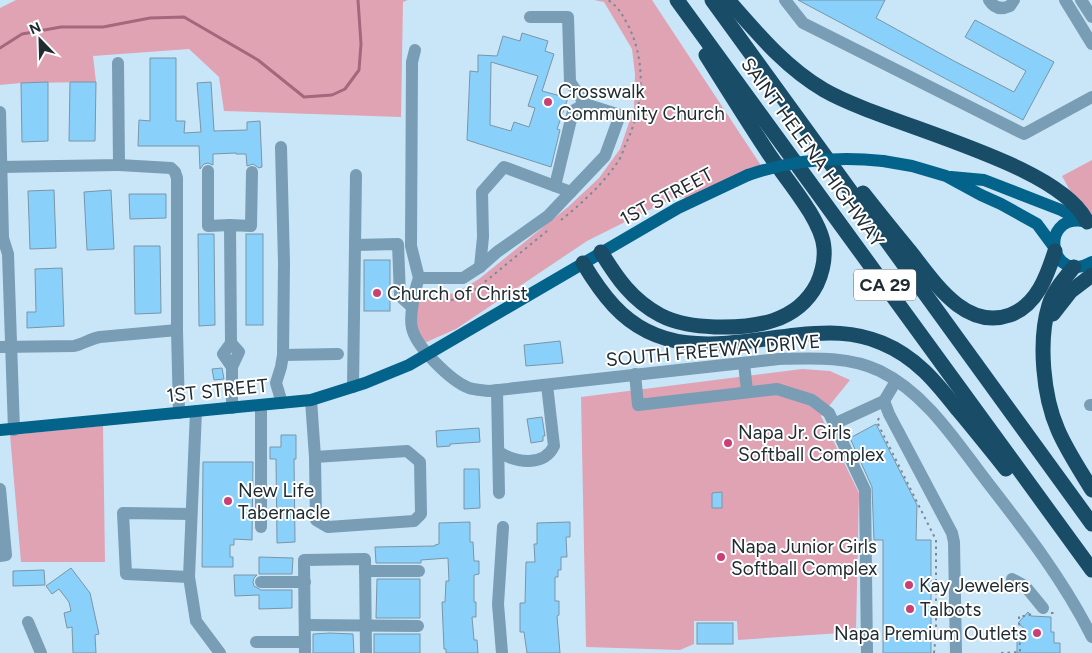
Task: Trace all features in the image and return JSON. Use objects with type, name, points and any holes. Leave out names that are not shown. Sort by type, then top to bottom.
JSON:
[{"type":"highway","points":[[602,252],[628,292],[644,306],[682,324],[702,326],[751,326],[782,318],[806,301],[816,286],[822,271],[824,247],[815,220],[766,150],[673,0]]},
{"type":"highway","name":"SAINT HELENA HIGHWAY","points":[[677,0],[1092,571]]},
{"type":"highway","name":"SAINT HELENA HIGHWAY","points":[[712,0],[1092,524]]},
{"type":"highway","points":[[728,0],[778,55],[824,90],[867,111],[963,145],[1013,166],[1062,194],[1078,207],[1087,223]]},
{"type":"highway","points":[[776,89],[942,291],[968,312],[982,317],[997,318],[1017,312],[1025,307],[1042,286],[1054,249]]},
{"type":"highway","points":[[582,263],[599,288],[626,317],[657,337],[694,344],[714,344],[811,334],[844,333],[871,338],[906,355],[933,378],[1092,571]]},
{"type":"highway","points":[[1075,267],[1054,294],[1049,305],[1044,347],[1045,374],[1053,416],[1064,443],[1092,490]]},
{"type":"highway","points":[[1046,323],[1066,296],[1092,275]]},
{"type":"main road","name":"1ST STREET","points":[[0,430],[311,400],[353,387],[409,365],[582,263],[695,200],[748,175],[781,166],[808,161],[845,158],[883,161],[912,166],[946,176],[984,180],[1061,210],[1087,223]]},
{"type":"main road","name":"1ST STREET","points":[[946,176],[1037,224],[1063,262],[1092,275]]},
{"type":"main road","points":[[1054,249],[1056,234],[1060,228],[1073,220],[1087,223]]},
{"type":"main road","points":[[1075,267],[1086,266],[1092,262]]},
{"type":"street","points":[[785,0],[803,23],[1024,134],[1092,97]]},
{"type":"street","points":[[989,0],[994,6],[999,8],[1010,6],[1014,0]]},
{"type":"street","points":[[1065,0],[1092,44]]},
{"type":"street","points":[[1082,0],[1092,17]]},
{"type":"street","points":[[419,278],[463,278],[480,267],[496,252],[548,216],[605,156],[620,115],[585,104],[570,82],[568,16],[530,17]]},
{"type":"street","points":[[415,50],[412,62],[411,246],[419,278],[412,307],[411,326],[429,354]]},
{"type":"street","points":[[118,63],[119,165]]},
{"type":"street","points":[[555,186],[573,111],[585,104]]},
{"type":"street","points":[[0,112],[3,238],[8,254],[4,268],[6,347],[14,430]]},
{"type":"street","points":[[282,147],[283,355],[276,382],[282,403]]},
{"type":"street","points":[[1,167],[119,165],[171,168],[175,172],[177,178],[179,413]]},
{"type":"street","points":[[480,267],[483,237],[482,192],[504,167],[571,192]]},
{"type":"street","points":[[208,171],[208,226],[251,226],[252,172]]},
{"type":"street","points":[[353,387],[356,175]]},
{"type":"street","points":[[230,225],[231,343],[239,352],[232,367],[232,408]]},
{"type":"street","points":[[355,245],[398,244],[400,296],[412,307]]},
{"type":"street","points":[[6,347],[74,346],[100,336],[177,330]]},
{"type":"street","points":[[283,355],[338,354]]},
{"type":"street","name":"SOUTH FREEWAY DRIVE","points":[[429,354],[436,364],[457,381],[470,389],[489,391],[780,359],[839,359],[871,367],[912,392],[956,441],[1042,553],[1063,584],[1092,637]]},
{"type":"street","points":[[744,363],[748,391]]},
{"type":"street","points":[[635,374],[638,405],[777,389],[795,393],[812,400],[828,413],[865,490],[867,653]]},
{"type":"street","points":[[834,424],[884,401],[896,381]]},
{"type":"street","points":[[499,452],[508,458],[519,461],[532,461],[544,458],[550,454],[554,446],[548,385]]},
{"type":"street","points":[[497,390],[499,494]]},
{"type":"street","points":[[311,400],[315,458],[316,520],[328,527],[414,521],[421,514],[420,462],[407,451],[315,458]]},
{"type":"street","points":[[884,401],[888,414],[952,533],[954,542],[956,653]]},
{"type":"street","points":[[261,405],[261,527]]},
{"type":"street","points":[[196,411],[189,577],[196,621],[220,653]]},
{"type":"street","points":[[0,489],[6,555],[0,556]]},
{"type":"street","points":[[189,577],[126,574],[123,513],[191,514]]},
{"type":"street","points":[[502,653],[498,604],[504,527]]},
{"type":"street","points":[[256,642],[305,647],[304,560],[365,559],[366,653]]},
{"type":"street","points":[[365,571],[420,571]]},
{"type":"street","points":[[1012,579],[1025,586],[1043,611]]},
{"type":"street","points":[[260,582],[304,582]]},
{"type":"street","points":[[28,622],[41,653]]},
{"type":"street","points":[[305,625],[418,626]]},
{"type":"path","points":[[880,417],[876,422],[936,540],[936,632],[934,653]]},
{"type":"path","points":[[1001,653],[1020,653],[1019,616],[1028,616],[1030,613],[1043,611],[1057,613]]},
{"type":"shaded area","points":[[16,0],[408,0],[403,2],[401,117],[224,111],[219,77],[189,49],[93,56],[96,82],[0,85],[0,8]]},
{"type":"shaded area","points":[[594,0],[652,0],[764,170],[695,200],[677,196],[587,241],[456,329],[422,344],[412,313],[415,298],[456,293],[479,279],[568,207],[599,178],[620,149],[634,108],[635,74],[632,49],[604,2]]},
{"type":"shaded area","points":[[1092,160],[1092,225],[1079,207],[1062,176]]},
{"type":"shaded area","name":"Napa Junior Girls Softball Complex","points":[[802,369],[830,371],[850,380],[821,416],[859,493],[856,632],[738,640],[737,621],[694,621],[694,644],[680,650],[586,647],[581,397]]},
{"type":"shaded area","points":[[103,426],[105,562],[21,562],[10,435]]},
{"type":"building","points":[[798,0],[885,0],[876,18],[1014,92],[1026,71],[965,37],[975,20],[1054,62],[1023,120]]},
{"type":"building","name":"Crosswalk Community Church","points":[[522,33],[548,41],[545,51],[554,54],[542,91],[568,98],[557,129],[560,130],[551,167],[467,140],[470,71],[478,72],[478,55],[497,56],[503,36],[520,41]],"holes":[[[491,62],[538,76],[528,106],[535,108],[529,127],[514,122],[511,131],[490,125]]]},
{"type":"building","points":[[150,58],[176,58],[176,121],[185,121],[184,133],[201,132],[197,83],[211,82],[214,131],[247,130],[247,122],[260,121],[262,167],[259,168],[253,164],[247,166],[246,154],[236,153],[213,154],[213,165],[204,164],[200,169],[199,146],[138,146],[139,120],[150,121]]},
{"type":"building","points":[[48,82],[48,141],[22,142],[21,83]]},
{"type":"building","points":[[70,82],[96,82],[95,141],[69,141]]},
{"type":"building","points":[[54,190],[56,248],[30,249],[28,191]]},
{"type":"building","points":[[111,190],[114,249],[87,250],[84,192]]},
{"type":"building","points":[[129,194],[166,194],[166,218],[130,219]]},
{"type":"building","points":[[198,234],[214,234],[215,325],[199,326]]},
{"type":"building","points":[[246,234],[263,234],[263,325],[246,325]]},
{"type":"building","points":[[134,246],[160,246],[161,313],[135,314]]},
{"type":"building","name":"Church of Christ","points":[[364,260],[390,260],[390,311],[364,311]]},
{"type":"building","points":[[62,268],[64,326],[27,328],[27,312],[36,312],[35,269]]},
{"type":"building","points":[[560,341],[563,363],[526,366],[524,345]]},
{"type":"building","points":[[222,368],[224,379],[214,380],[212,369]]},
{"type":"building","points":[[542,417],[545,436],[543,436],[543,441],[531,443],[527,419]]},
{"type":"building","points":[[876,424],[917,505],[916,540],[931,540],[931,653],[883,653],[883,540],[874,540],[872,487],[850,438]]},
{"type":"building","points":[[479,428],[480,442],[437,447],[436,431]]},
{"type":"building","points":[[281,435],[296,435],[296,459],[294,459],[295,542],[277,543],[276,459],[270,459],[270,447],[281,447]]},
{"type":"building","name":"New Life Tabernacle","points":[[203,462],[253,462],[252,540],[234,539],[234,545],[230,545],[230,557],[233,557],[233,567],[202,567]]},
{"type":"building","points":[[464,469],[479,469],[480,508],[464,509]]},
{"type":"building","points":[[722,492],[722,508],[712,508],[712,493]]},
{"type":"building","points":[[470,522],[470,542],[473,542],[474,561],[479,561],[479,574],[474,575],[476,617],[472,617],[474,640],[477,640],[478,653],[446,653],[446,649],[444,649],[442,602],[445,602],[446,581],[449,581],[448,558],[421,560],[421,563],[376,563],[375,547],[435,546],[439,544],[439,523]]},
{"type":"building","points":[[570,522],[570,537],[566,537],[567,557],[561,557],[561,570],[558,570],[558,577],[555,577],[555,601],[559,601],[559,615],[557,616],[560,653],[527,653],[524,632],[520,632],[520,603],[525,603],[526,562],[535,562],[534,544],[537,544],[537,523]]},
{"type":"building","points":[[259,557],[293,558],[292,574],[259,574]]},
{"type":"building","points":[[71,568],[90,593],[99,634],[95,635],[96,653],[73,653],[72,627],[67,628],[64,613],[71,611],[69,602],[59,589],[52,594],[46,586]]},
{"type":"building","points":[[44,570],[45,585],[13,586],[13,571]]},
{"type":"building","points":[[234,575],[257,575],[254,578],[254,586],[261,590],[292,590],[292,608],[259,609],[259,595],[235,596]]},
{"type":"building","points":[[377,579],[420,579],[420,618],[376,618]]},
{"type":"building","name":"Napa Premium Outlets","points":[[1028,612],[1031,616],[1051,617],[1051,632],[1054,632],[1054,643],[1060,643],[1060,653],[1017,653],[1017,634],[1028,632],[1018,623]]},
{"type":"building","points":[[697,623],[733,623],[733,644],[697,644]]},
{"type":"building","points":[[313,634],[353,634],[354,653],[313,653]]},
{"type":"building","points":[[374,634],[420,634],[420,653],[374,653]]},
{"type":"waterway","points":[[0,48],[22,34],[61,27],[103,27],[150,18],[184,17],[258,60],[304,97],[332,95],[345,89],[359,70],[361,44],[358,0]]},
{"type":"place","name":"Crosswalk Community Church","points":[[548,102]]},
{"type":"place","name":"Church of Christ","points":[[377,293]]},
{"type":"place","name":"Napa Jr. Girls Softball Complex","points":[[728,443]]},
{"type":"place","name":"New Life Tabernacle","points":[[228,501]]},
{"type":"place","name":"Napa Junior Girls Softball Complex","points":[[721,557]]},
{"type":"place","name":"Kay Jewelers","points":[[909,585]]},
{"type":"place","name":"Talbots","points":[[910,609]]},
{"type":"place","name":"Napa Premium Outlets","points":[[1037,633]]}]
